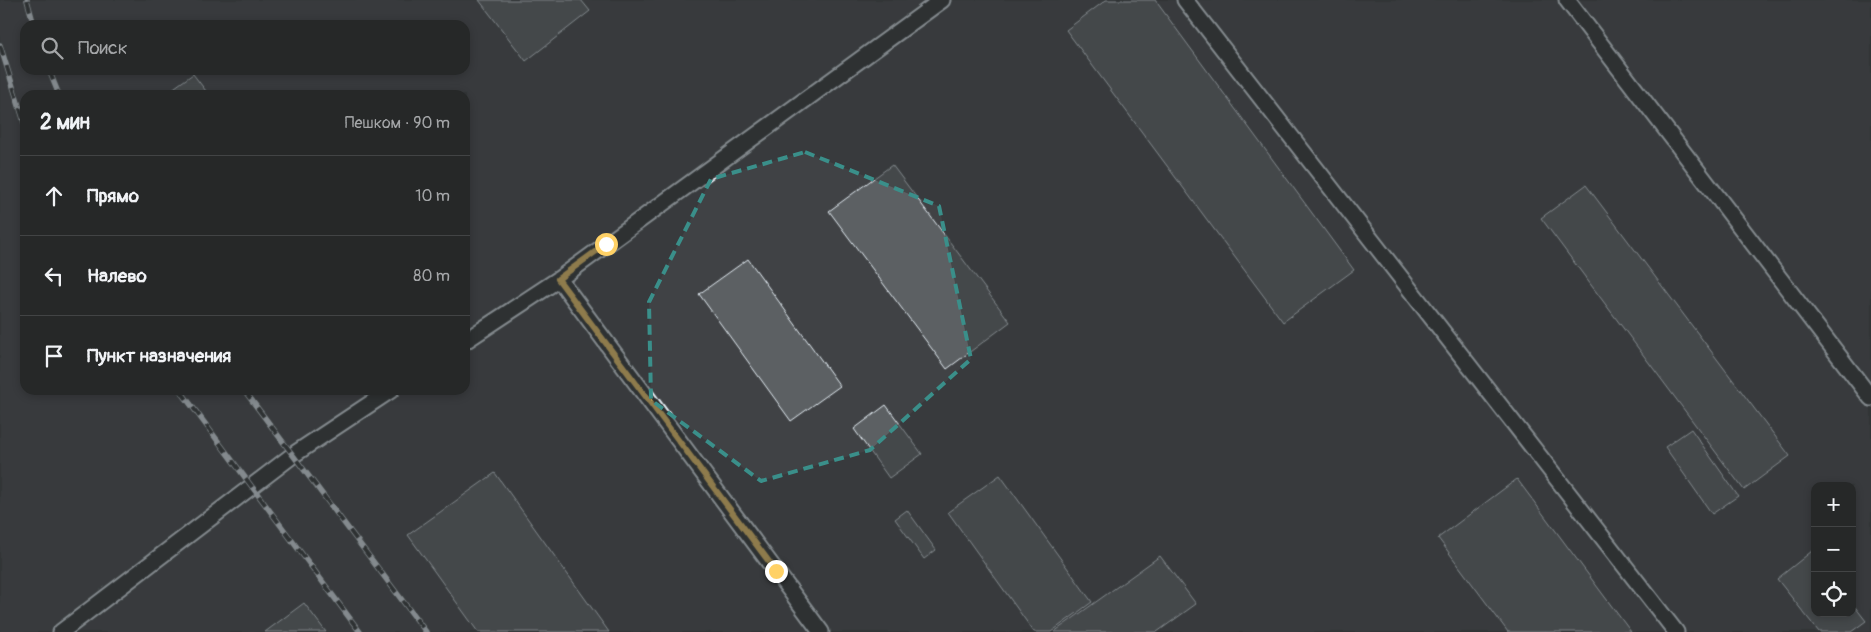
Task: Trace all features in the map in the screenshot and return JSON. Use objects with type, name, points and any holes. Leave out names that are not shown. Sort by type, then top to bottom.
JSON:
[{"type":"lane","points":[[470,338],[558,279],[942,0]]},
{"type":"lane","points":[[1185,0],[1676,632]]},
{"type":"lane","points":[[1567,0],[1871,398]]},
{"type":"lane","points":[[558,279],[821,632]]},
{"type":"lane","points":[[61,632],[293,455],[383,395]]},
{"type":"highlighted area","points":[[805,152],[939,206],[971,359],[870,450],[761,481],[651,400],[649,302],[711,179]]},
{"type":"shaded area","points":[[0,0],[1871,0],[1871,632],[0,632]]},
{"type":"building","points":[[479,0],[581,0],[590,11],[526,61]]},
{"type":"building","points":[[1106,0],[1155,0],[1354,270],[1283,322],[1066,30]]},
{"type":"building","points":[[194,75],[205,90],[171,90]]},
{"type":"building","points":[[892,165],[1010,322],[947,369],[829,211]]},
{"type":"building","points":[[1586,185],[1790,456],[1744,490],[1541,218]]},
{"type":"building","points":[[748,259],[840,386],[791,421],[699,294]]},
{"type":"building","points":[[886,405],[922,454],[889,478],[854,429]]},
{"type":"building","points":[[1691,429],[1738,496],[1712,514],[1665,447]]},
{"type":"building","points":[[495,473],[609,632],[478,632],[408,535]]},
{"type":"building","points":[[1000,475],[1092,602],[1051,632],[1034,632],[948,512]]},
{"type":"building","points":[[1517,479],[1631,632],[1508,632],[1438,538]]},
{"type":"building","points":[[907,510],[936,550],[924,559],[895,519]]},
{"type":"building","points":[[1811,552],[1811,617],[1856,617],[1856,608],[1866,621],[1851,632],[1819,632],[1777,579]]},
{"type":"building","points":[[1160,556],[1196,604],[1157,632],[1054,632]]},
{"type":"building","points":[[304,603],[326,632],[265,632]]},
{"type":"railway","points":[[27,0],[33,20]]},
{"type":"railway","points":[[0,45],[20,109]]},
{"type":"railway","points":[[51,75],[57,90]]},
{"type":"railway","points":[[184,395],[360,632]]},
{"type":"railway","points":[[248,395],[426,632]]},
{"type":"route","points":[[606,244],[558,279],[776,571]]}]
